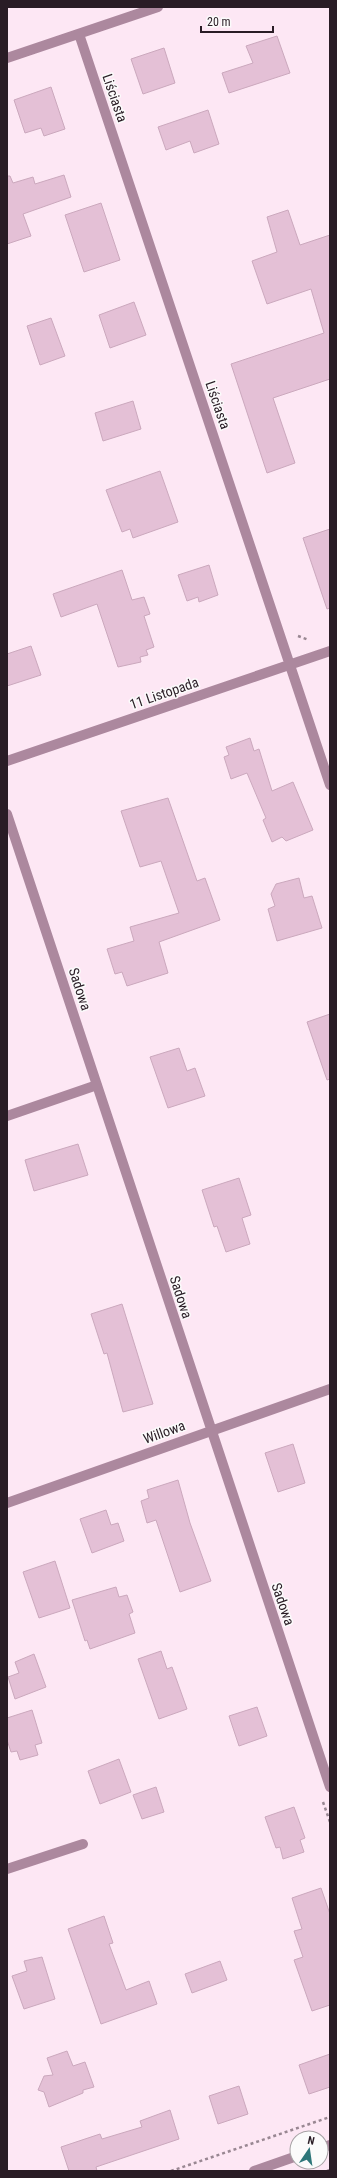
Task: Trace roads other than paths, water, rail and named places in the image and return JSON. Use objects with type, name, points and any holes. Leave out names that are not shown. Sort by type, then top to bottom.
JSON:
[{"type":"street","points":[[7,58],[158,7]]},
{"type":"street","name":"Liściasta","points":[[79,34],[330,785]]},
{"type":"street","name":"11 Listopada","points":[[7,761],[330,652]]},
{"type":"street","name":"Sadowa","points":[[7,814],[210,1430],[330,1787]]},
{"type":"street","points":[[7,1116],[97,1085]]},
{"type":"street","name":"Willowa","points":[[7,1502],[330,1389]]},
{"type":"street","points":[[7,1870],[83,1844]]},
{"type":"street","points":[[254,2171],[289,2159]]}]
